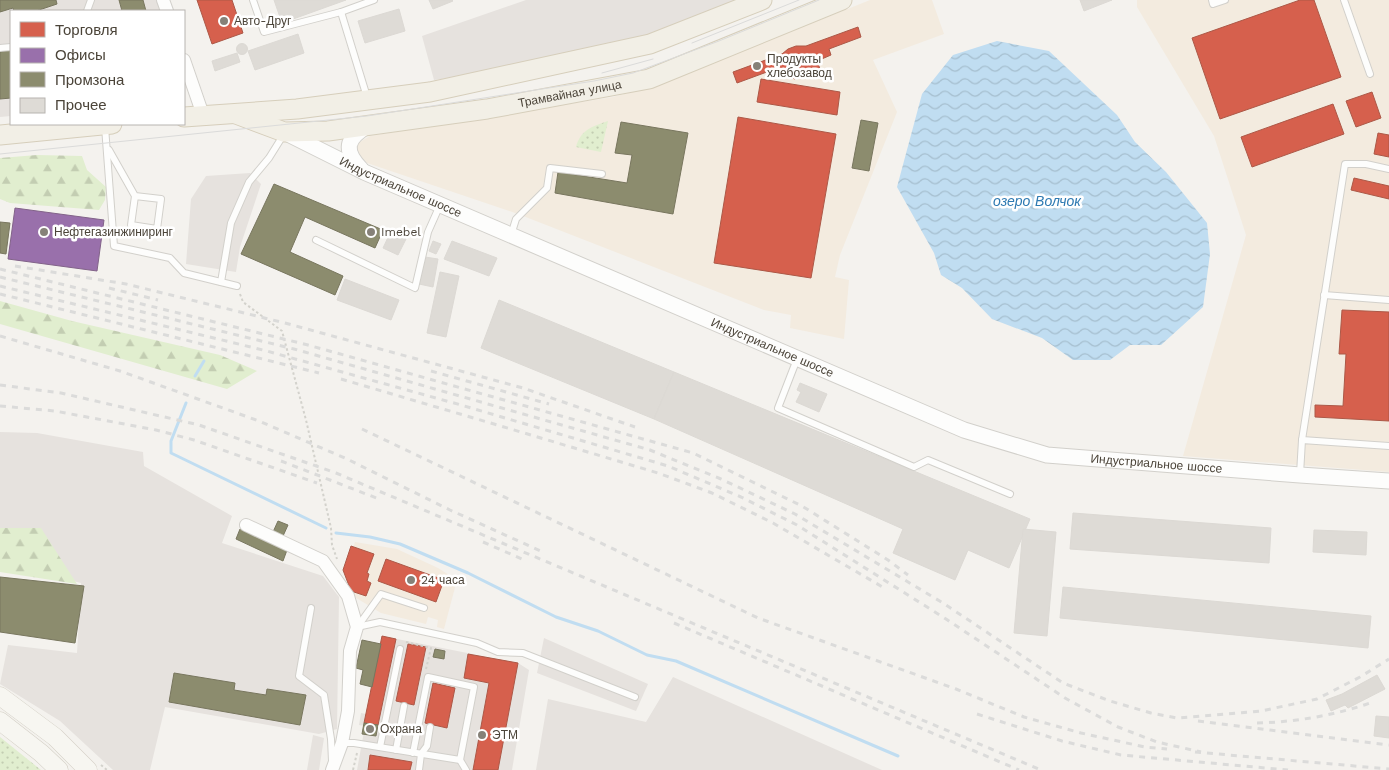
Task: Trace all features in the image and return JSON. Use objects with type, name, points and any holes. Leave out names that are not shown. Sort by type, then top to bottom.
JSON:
[{"type":"main road","points":[[236,114],[297,109],[430,92],[650,44],[762,0]]},
{"type":"main road","name":"Трамвайная улица","points":[[284,132],[328,131],[487,109],[648,79],[842,0]]},
{"type":"main road","name":"Индустриальное шоссе","points":[[185,117],[236,114],[284,132]]},
{"type":"main road","points":[[0,135],[98,125]]},
{"type":"main road","points":[[0,696],[55,737],[88,770]]},
{"type":"main road","points":[[0,721],[41,753],[59,770]]},
{"type":"street","points":[[185,63],[203,116]]},
{"type":"street","points":[[364,172],[354,162],[349,152],[348,144],[354,134],[367,126]]},
{"type":"street","name":"Индустриальное шоссе","points":[[284,132],[364,172],[964,430],[1047,455],[1389,481]]},
{"type":"street","points":[[246,525],[323,561],[348,596],[357,627],[350,651],[348,711],[342,743],[332,767]]},
{"type":"lane","points":[[253,0],[264,32],[341,12],[374,0]]},
{"type":"lane","points":[[1212,0],[1213,4],[1225,0]]},
{"type":"lane","points":[[1344,0],[1370,74]]},
{"type":"lane","points":[[341,12],[368,100]]},
{"type":"lane","points":[[108,125],[107,146],[114,246],[170,258],[184,273],[236,286]]},
{"type":"lane","points":[[221,282],[231,223],[249,182],[269,158],[284,132]]},
{"type":"lane","points":[[107,146],[135,196],[131,225],[157,229],[161,200],[135,196]]},
{"type":"lane","points":[[1300,475],[1302,440],[1345,164],[1366,164],[1389,169]]},
{"type":"lane","points":[[511,235],[516,219],[546,188],[550,168],[602,174]]},
{"type":"lane","points":[[316,240],[415,288],[428,232],[440,205]]},
{"type":"lane","points":[[1324,295],[1389,300]]},
{"type":"lane","points":[[798,358],[778,408],[914,467],[928,460],[1010,494]]},
{"type":"lane","points":[[1302,440],[1389,446]]},
{"type":"lane","points":[[357,627],[381,594],[424,608]]},
{"type":"lane","points":[[311,608],[299,676],[324,695],[331,739],[332,767]]},
{"type":"lane","points":[[357,627],[380,622],[477,643],[498,652],[523,653],[635,697]]},
{"type":"lane","points":[[380,747],[400,649]]},
{"type":"lane","points":[[414,752],[428,677],[474,687],[460,760],[466,770]]},
{"type":"lane","points":[[396,750],[404,706]]},
{"type":"lane","points":[[419,770],[421,754],[427,746],[430,727]]},
{"type":"lane","points":[[342,743],[351,742],[460,760]]},
{"type":"path","points":[[236,286],[243,302],[282,331],[312,444],[331,528],[332,546],[339,564]]},
{"type":"path","points":[[400,649],[406,642],[431,648],[426,668],[428,677]]},
{"type":"shaded area","points":[[0,0],[156,0],[161,10],[10,10],[10,116],[0,117]]},
{"type":"shaded area","points":[[526,0],[754,0],[617,45],[515,69],[434,80],[422,36]]},
{"type":"shaded area","points":[[870,0],[932,0],[944,34],[873,60],[897,112],[840,255],[835,277],[849,280],[844,339],[790,328],[791,315],[764,310],[518,214],[367,163],[356,151],[358,143],[370,136],[613,97],[658,85]]},
{"type":"shaded area","points":[[1137,0],[1389,0],[1389,472],[1183,456],[1246,235],[1214,136],[1137,7]]},
{"type":"shaded area","points":[[250,173],[261,184],[240,247],[236,272],[186,264],[191,199],[206,176]]},
{"type":"shaded area","points":[[0,432],[37,433],[143,452],[144,466],[232,516],[222,543],[323,576],[339,597],[337,729],[319,734],[165,707],[150,770],[113,770],[60,721],[0,684],[8,645],[77,653],[81,583],[0,562]]},
{"type":"shaded area","points":[[355,542],[397,549],[438,568],[457,580],[444,629],[437,627],[438,620],[428,617],[426,624],[381,613],[353,596],[361,579],[345,573]]},
{"type":"shaded area","points":[[382,636],[518,663],[529,670],[512,770],[357,770],[365,726],[359,725],[361,713],[366,714]]},
{"type":"shaded area","points":[[544,638],[648,684],[636,711],[537,673]]},
{"type":"shaded area","points":[[673,677],[882,770],[536,770],[548,699],[646,722]]},
{"type":"shaded area","points":[[313,735],[324,738],[319,770],[307,770]]},
{"type":"green space","points":[[608,121],[601,152],[576,147],[584,132]]},
{"type":"green space","points":[[37,155],[82,156],[87,170],[106,187],[105,200],[99,210],[10,203],[0,199],[0,158]]},
{"type":"green space","points":[[0,301],[72,321],[220,355],[257,371],[227,389],[0,324]]},
{"type":"green space","points":[[0,528],[41,528],[77,584],[0,572]]},
{"type":"green space","points":[[0,737],[41,770],[0,770]]},
{"type":"water","name":"озеро Волчок","points":[[997,41],[1049,51],[1117,115],[1135,142],[1166,172],[1207,223],[1210,254],[1203,307],[1161,345],[1130,345],[1110,360],[1073,360],[1042,338],[992,319],[962,288],[941,275],[934,253],[897,187],[922,94],[953,55]]},
{"type":"building: Торговля","points":[[197,0],[232,0],[243,33],[212,44]]},
{"type":"building: Торговля","points":[[1300,0],[1314,0],[1341,77],[1220,119],[1192,38]]},
{"type":"building: Торговля","points":[[858,27],[861,37],[829,49],[831,55],[817,61],[822,74],[812,78],[811,73],[794,79],[790,69],[777,74],[775,69],[737,83],[733,72],[782,54],[796,46],[806,46]]},
{"type":"building: Торговля","points":[[761,79],[840,92],[837,115],[757,102]]},
{"type":"building: Торговля","points":[[1372,92],[1381,118],[1356,127],[1346,101]]},
{"type":"building: Торговля","points":[[1333,104],[1344,134],[1252,167],[1241,137]]},
{"type":"building: Торговля","points":[[738,117],[836,134],[811,278],[714,263]]},
{"type":"building: Торговля","points":[[1378,133],[1389,135],[1389,157],[1374,154]]},
{"type":"building: Торговля","points":[[1354,178],[1389,186],[1389,199],[1351,190]]},
{"type":"building: Торговля","points":[[1342,310],[1389,312],[1389,421],[1315,417],[1315,405],[1343,406],[1346,354],[1339,354]]},
{"type":"building: Торговля","points":[[351,546],[374,554],[367,573],[369,574],[367,581],[371,583],[366,596],[351,591],[343,570]]},
{"type":"building: Торговля","name":"24 часа","points":[[386,559],[444,580],[436,602],[378,581]]},
{"type":"building: Торговля","points":[[382,636],[396,639],[378,725],[364,723]]},
{"type":"building: Торговля","points":[[408,644],[426,647],[414,705],[396,701]]},
{"type":"building: Торговля","points":[[468,654],[518,663],[498,770],[473,770],[489,683],[464,678]]},
{"type":"building: Торговля","points":[[433,683],[455,688],[447,728],[425,723]]},
{"type":"building: Торговля","points":[[370,755],[412,762],[410,770],[368,770]]},
{"type":"building: Офисы","points":[[15,208],[104,220],[97,271],[8,259]]},
{"type":"building: Промзона","points":[[0,0],[56,0],[57,4],[39,10],[14,10],[13,8],[0,12]]},
{"type":"building: Промзона","points":[[119,0],[143,0],[146,10],[122,10]]},
{"type":"building: Промзона","points":[[10,50],[10,98],[0,99],[0,52]]},
{"type":"building: Промзона","points":[[861,120],[878,123],[869,171],[852,168]]},
{"type":"building: Промзона","points":[[621,122],[688,133],[673,214],[555,193],[558,172],[627,183],[632,155],[615,153]]},
{"type":"building: Промзона","points":[[274,184],[383,230],[375,248],[305,217],[290,252],[343,276],[335,295],[241,254]]},
{"type":"building: Промзона","points":[[0,222],[10,223],[6,254],[0,253]]},
{"type":"building: Промзона","points":[[278,521],[288,525],[283,536],[273,532]]},
{"type":"building: Промзона","points":[[240,529],[287,550],[283,561],[236,539]]},
{"type":"building: Промзона","points":[[0,577],[84,586],[75,643],[0,632]]},
{"type":"building: Промзона","points":[[362,640],[381,644],[372,687],[360,684],[363,670],[356,668]]},
{"type":"building: Промзона","points":[[435,649],[445,651],[444,659],[433,657]]},
{"type":"building: Промзона","points":[[174,673],[235,683],[234,690],[266,695],[267,689],[306,695],[300,725],[169,702]]},
{"type":"building: Промзона","name":"Охрана","points":[[364,723],[378,725],[376,736],[362,734]]},
{"type":"building: Прочее","points":[[274,0],[346,0],[282,23]]},
{"type":"building: Прочее","points":[[429,0],[452,0],[453,1],[433,9]]},
{"type":"building: Прочее","points":[[1080,0],[1112,0],[1084,11]]},
{"type":"building: Прочее","points":[[399,9],[405,31],[365,43],[358,21]]},
{"type":"building: Прочее","points":[[298,34],[304,53],[255,70],[248,51]]},
{"type":"building: Прочее","points":[[240,44],[244,44],[247,49],[246,53],[240,54],[237,51],[237,47]]},
{"type":"building: Прочее","points":[[237,53],[240,62],[215,71],[212,61]]},
{"type":"building: Прочее","points":[[391,231],[406,239],[398,255],[383,248]]},
{"type":"building: Прочее","points":[[433,241],[441,244],[436,254],[429,251]]},
{"type":"building: Прочее","points":[[452,241],[497,258],[489,276],[444,259]]},
{"type":"building: Прочее","points":[[425,257],[438,259],[433,287],[419,284]]},
{"type":"building: Прочее","points":[[440,272],[459,276],[446,337],[427,333]]},
{"type":"building: Прочее","points":[[345,279],[399,300],[391,320],[337,300]]},
{"type":"building: Прочее","points":[[499,300],[674,372],[654,419],[481,348]]},
{"type":"building: Прочее","points":[[674,372],[1030,519],[1009,568],[968,550],[955,580],[893,553],[903,529],[654,419]]},
{"type":"building: Прочее","points":[[800,383],[827,394],[819,412],[796,402],[801,392],[797,390]]},
{"type":"building: Прочее","points":[[1073,513],[1271,528],[1269,563],[1070,549]]},
{"type":"building: Прочее","points":[[1023,529],[1056,532],[1047,636],[1014,633]]},
{"type":"building: Прочее","points":[[1314,530],[1367,532],[1366,555],[1313,552]]},
{"type":"building: Прочее","points":[[1063,587],[1371,616],[1368,648],[1060,618]]},
{"type":"building: Прочее","points":[[1377,675],[1385,689],[1348,708],[1345,705],[1331,711],[1326,700],[1342,694]]},
{"type":"building: Прочее","points":[[1376,716],[1389,717],[1389,738],[1374,736]]},
{"type":"waterway","points":[[195,376],[204,361]]},
{"type":"waterway","points":[[186,403],[171,441],[171,453],[326,528]]},
{"type":"waterway","points":[[336,533],[370,537],[400,544],[468,573],[556,617],[598,631],[647,655],[676,661],[898,756]]},
{"type":"tram line","points":[[692,43],[799,0]]},
{"type":"tram line","points":[[0,154],[367,116],[594,81],[633,73],[719,41],[819,0]]},
{"type":"tram line","points":[[602,73],[653,59]]},
{"type":"railway","points":[[15,266],[126,284],[285,323],[523,388],[635,427]]},
{"type":"railway","points":[[0,269],[308,345],[693,453],[802,506],[888,560],[908,575]]},
{"type":"railway","points":[[0,277],[294,349],[650,450],[721,479],[795,514],[943,603],[1063,683],[1110,701],[1151,713],[1177,718],[1261,711],[1317,699],[1360,677],[1389,659]]},
{"type":"railway","points":[[0,286],[263,350],[461,405],[668,466],[741,497],[797,525],[946,619],[1065,698],[1118,727],[1157,742],[1201,752]]},
{"type":"railway","points":[[109,288],[158,300]]},
{"type":"railway","points":[[0,294],[319,373]]},
{"type":"railway","points":[[0,336],[120,371],[259,421],[347,459],[450,510],[545,553]]},
{"type":"railway","points":[[431,371],[549,404]]},
{"type":"railway","points":[[341,379],[658,473],[712,493],[773,523],[886,589]]},
{"type":"railway","points":[[0,385],[61,393],[199,425],[336,473],[1041,770]]},
{"type":"railway","points":[[0,406],[55,411],[156,430],[194,440],[317,483]]},
{"type":"railway","points":[[362,429],[758,618],[956,689],[1024,717],[1081,733],[1145,747],[1167,749]]},
{"type":"railway","points":[[281,461],[379,499]]},
{"type":"railway","points":[[483,542],[522,559]]},
{"type":"railway","points":[[674,623],[1019,770]]},
{"type":"railway","points":[[1257,723],[1316,717],[1345,711],[1373,702]]},
{"type":"railway","points":[[977,714],[1062,741],[1121,755],[1288,770]]},
{"type":"railway","points":[[1198,721],[1389,745]]},
{"type":"railway","points":[[1195,752],[1389,769]]},
{"type":"place","name":"Авто-Друг","points":[[224,21]]},
{"type":"place","name":"Продукты хлебозавод","points":[[757,66]]},
{"type":"place","name":"Нефтегазинжиниринг","points":[[44,232]]},
{"type":"place","name":"Imebel","points":[[371,232]]},
{"type":"place","name":"24 часа","points":[[411,580]]},
{"type":"place","name":"Охрана","points":[[370,729]]},
{"type":"place","name":"ЭТМ","points":[[482,735]]}]
